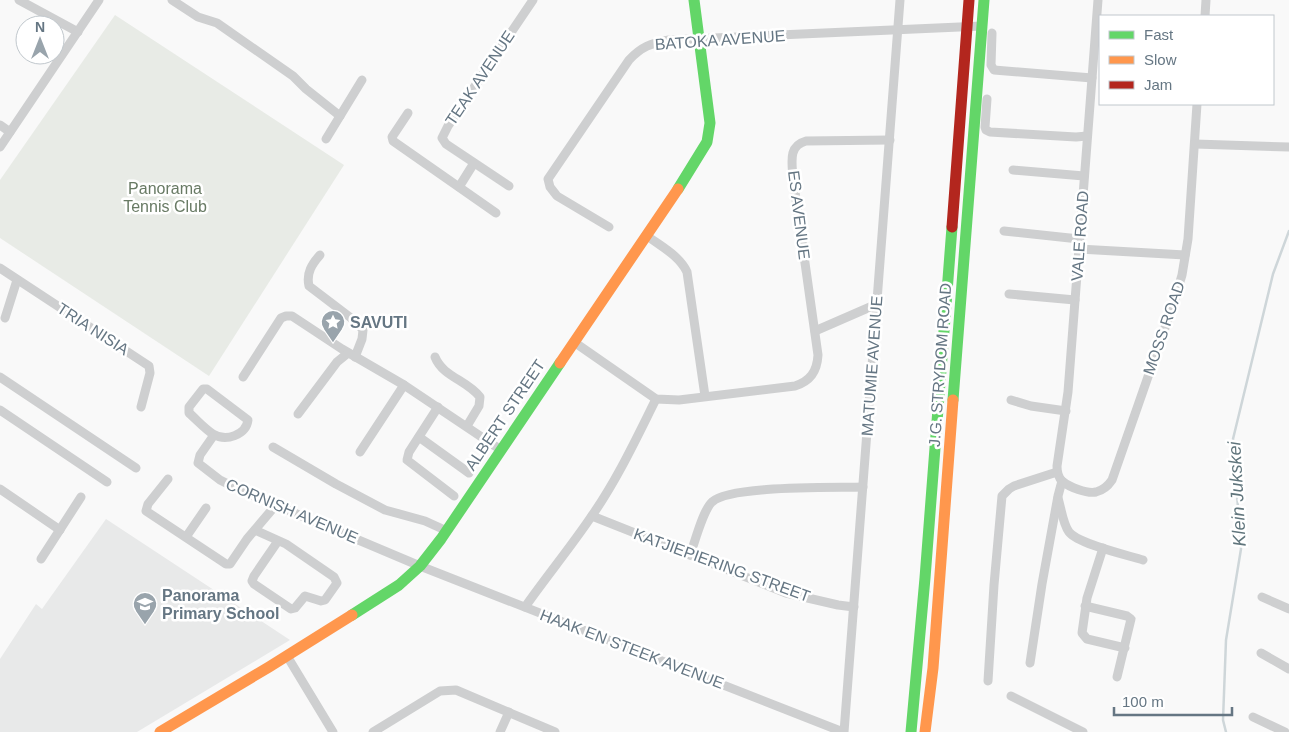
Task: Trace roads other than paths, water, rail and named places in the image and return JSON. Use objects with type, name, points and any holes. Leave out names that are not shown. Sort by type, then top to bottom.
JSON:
[{"type":"street","points":[[19,0],[78,32]]},
{"type":"street","points":[[0,147],[99,0]]},
{"type":"street","points":[[172,0],[198,17],[217,23],[293,76],[340,116]]},
{"type":"street","name":"TEAK AVENUE","points":[[509,186],[446,144],[443,136],[461,106],[533,0]]},
{"type":"street","name":"ALBERT STREET","points":[[160,732],[287,656],[399,585],[420,566],[447,531],[694,164],[709,134],[710,123],[694,0]]},
{"type":"street","name":"MATUMIE AVENUE","points":[[844,732],[900,0]]},
{"type":"street","name":"J.G. STRYDOM ROAD","points":[[911,732],[925,578],[969,0]]},
{"type":"street","name":"J.G. STRYDOM ROAD","points":[[925,732],[933,668],[984,0]]},
{"type":"street","name":"VALE ROAD","points":[[1057,472],[1066,411],[1098,0]]},
{"type":"street","points":[[1205,15],[1206,0]]},
{"type":"street","name":"BATOKA AVENUE","points":[[610,227],[557,196],[548,184],[549,175],[612,83],[638,51],[647,44],[982,26]]},
{"type":"street","points":[[992,34],[991,65],[994,70],[1092,78]]},
{"type":"street","points":[[326,139],[362,80]]},
{"type":"street","points":[[987,99],[985,127],[990,132],[1087,136]]},
{"type":"street","name":"MOSS ROAD","points":[[1062,481],[1091,492],[1098,492],[1104,489],[1112,480],[1182,275],[1197,105]]},
{"type":"street","points":[[408,113],[392,138],[393,141],[496,213]]},
{"type":"street","points":[[0,125],[10,132]]},
{"type":"street","name":"ES AVENUE","points":[[704,396],[795,386],[810,378],[818,361],[793,178],[793,151],[796,146],[806,141],[890,140]]},
{"type":"street","points":[[1195,144],[1286,147]]},
{"type":"street","points":[[459,187],[474,163]]},
{"type":"street","points":[[1013,170],[1084,176]]},
{"type":"street","points":[[1004,231],[1079,239]]},
{"type":"street","points":[[574,342],[656,399],[679,400],[704,396],[687,272],[678,260],[646,235]]},
{"type":"street","points":[[1079,249],[1185,255]]},
{"type":"street","points":[[298,414],[337,362],[362,339],[363,330],[355,321],[309,286],[310,269],[320,255]]},
{"type":"street","name":"TRIA NISIA","points":[[0,268],[149,366],[150,373],[141,408]]},
{"type":"street","points":[[6,318],[17,280]]},
{"type":"street","points":[[1009,294],[1075,300]]},
{"type":"street","points":[[815,331],[877,304]]},
{"type":"street","points":[[243,377],[281,318],[292,316],[348,353],[404,385],[501,450]]},
{"type":"street","points":[[435,356],[441,368],[473,389],[480,397],[479,406],[467,426]]},
{"type":"street","points":[[0,377],[136,468]]},
{"type":"street","points":[[360,452],[404,385]]},
{"type":"street","points":[[203,389],[207,389],[248,421],[237,435],[214,436],[188,411],[203,389]]},
{"type":"street","points":[[524,607],[592,516],[618,474],[656,399]]},
{"type":"street","points":[[1011,400],[1031,406],[1066,411]]},
{"type":"street","points":[[438,407],[408,454],[407,460],[454,496]]},
{"type":"street","points":[[0,410],[107,482]]},
{"type":"street","name":"CORNISH AVENUE","points":[[214,436],[200,455],[199,465],[233,487],[420,566]]},
{"type":"street","points":[[419,437],[469,473]]},
{"type":"street","points":[[273,448],[385,510],[425,521],[447,531]]},
{"type":"street","points":[[988,681],[1002,496],[1014,486],[1057,472],[1062,481],[1042,584],[1030,663]]},
{"type":"street","points":[[168,479],[148,504],[146,511],[228,564],[275,506]]},
{"type":"street","points":[[690,555],[710,504],[724,495],[790,489],[863,487]]},
{"type":"street","points":[[0,489],[60,530]]},
{"type":"street","points":[[1058,496],[1067,530],[1070,533],[1103,548],[1143,560]]},
{"type":"street","points":[[40,559],[81,497]]},
{"type":"street","points":[[186,537],[206,508]]},
{"type":"street","name":"KATJIEPIERING STREET","points":[[592,516],[794,595],[854,607]]},
{"type":"street","points":[[255,530],[278,540],[286,544],[334,577],[337,583],[325,600],[321,601],[305,596],[295,608],[291,609],[254,584],[252,581],[254,576],[278,540]]},
{"type":"street","points":[[1103,548],[1085,606],[1082,629],[1084,637],[1087,639],[1125,648]]},
{"type":"street","name":"HAAK EN STEEK AVENUE","points":[[420,566],[844,732]]},
{"type":"street","points":[[1262,597],[1289,610]]},
{"type":"street","points":[[1085,606],[1130,618],[1131,624],[1117,677]]},
{"type":"street","points":[[1261,653],[1289,669]]},
{"type":"street","points":[[287,656],[333,732]]},
{"type":"street","points":[[373,732],[446,690],[456,690],[555,732]]},
{"type":"street","points":[[1011,696],[1083,732]]},
{"type":"street","points":[[500,732],[509,712]]},
{"type":"street","points":[[1253,717],[1284,732]]},
{"type":"waterway","name":"Klein Jukskei","points":[[1226,732],[1223,720],[1226,640],[1241,549],[1233,439],[1273,274],[1289,231]]},
{"type":"place","name":"SAVUTI","points":[[333,343]]},
{"type":"place","name":"Panorama Primary School","points":[[145,625]]},
{"type":"park label","name":"Panorama Tennis Club","points":[[165,197]]}]
